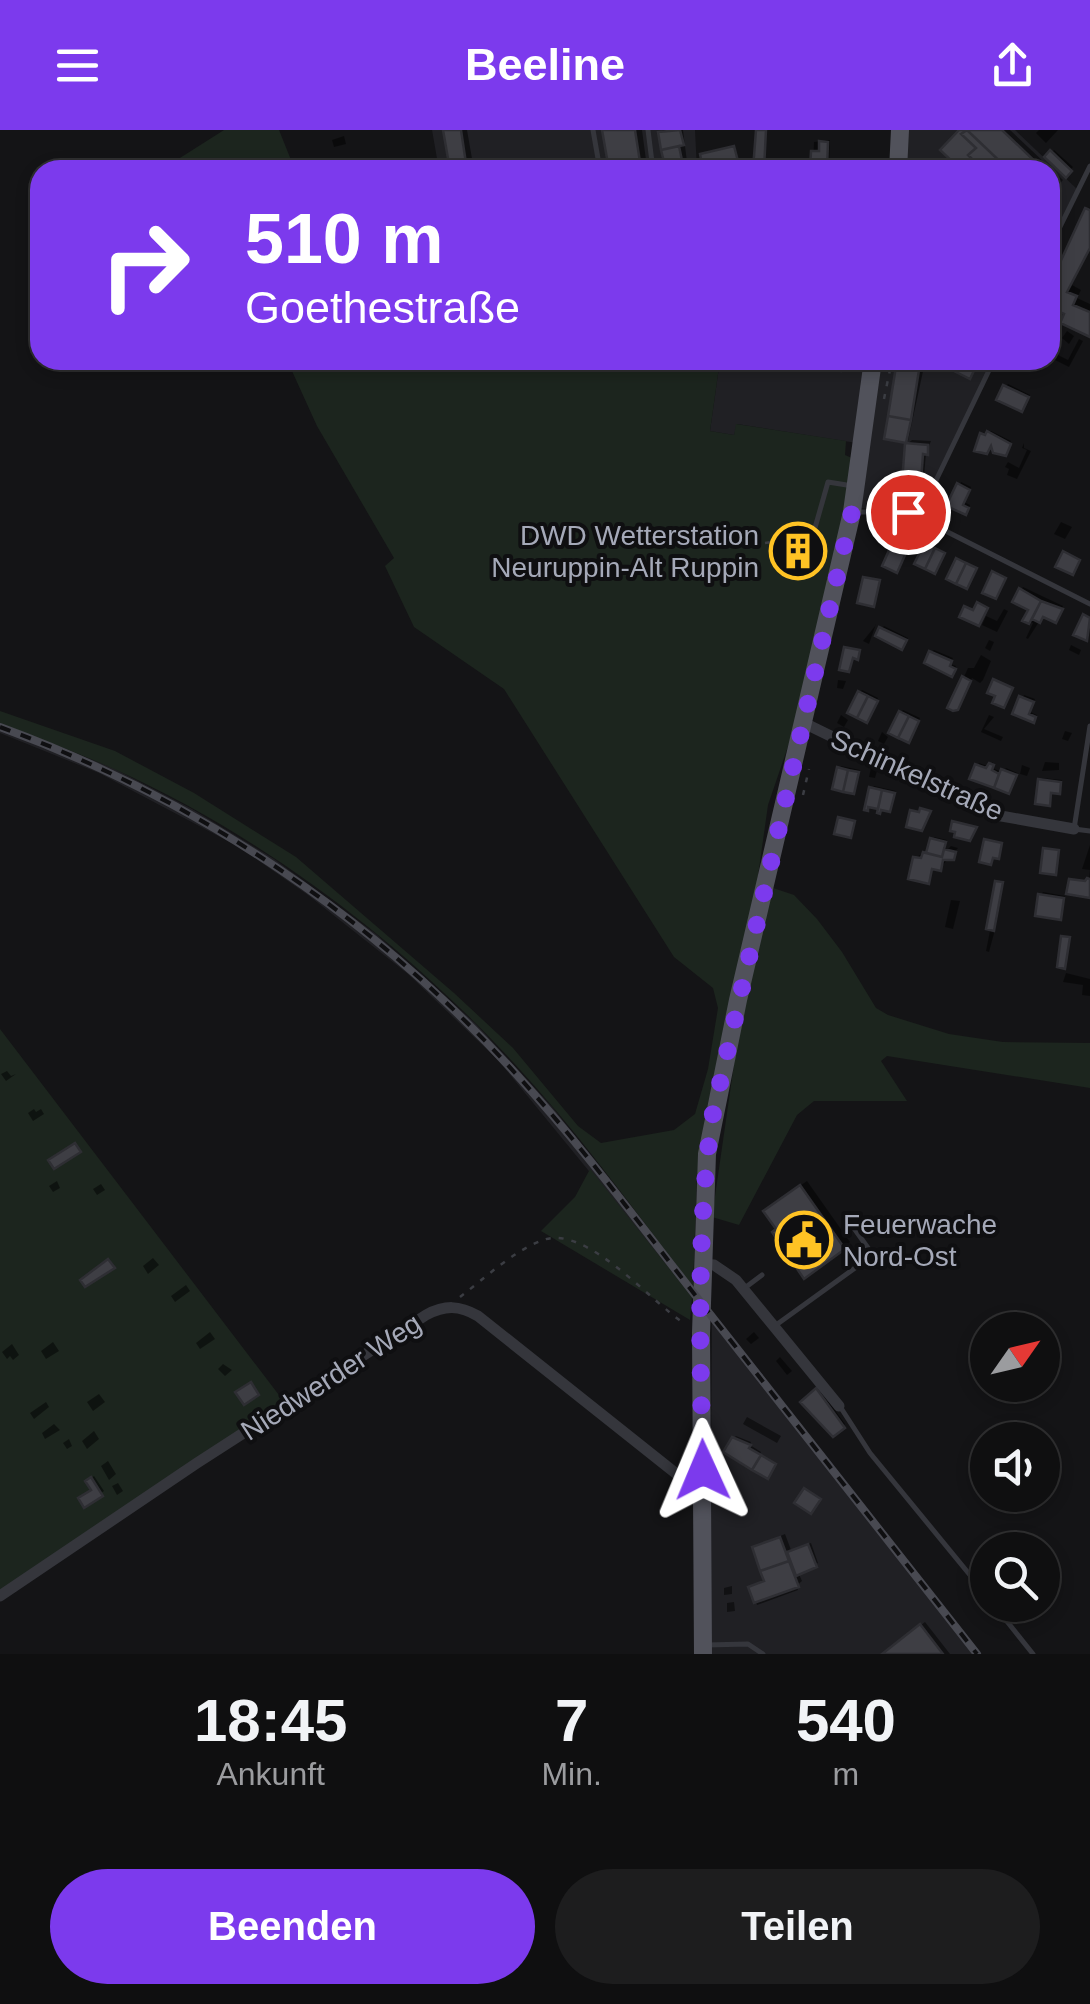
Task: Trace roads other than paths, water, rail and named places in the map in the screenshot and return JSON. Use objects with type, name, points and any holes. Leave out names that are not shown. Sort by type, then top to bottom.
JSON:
[{"type":"main road","points":[[898,160],[900,130]]},
{"type":"main road","points":[[703,1649],[701,1334],[707,1154],[712,1118],[852,512],[872,370]]},
{"type":"main road","points":[[865,427],[879,370]]},
{"type":"street","name":"Schinkelstraße","points":[[804,723],[990,814],[1074,830]]},
{"type":"street","points":[[702,1264],[714,1265],[744,1289],[839,1406]]},
{"type":"street","name":"Niedwerder Weg","points":[[0,1596],[196,1462],[426,1315],[446,1307],[461,1308],[478,1316],[703,1496]]},
{"type":"lane","points":[[593,130],[598,160]]},
{"type":"lane","points":[[648,130],[652,160]]},
{"type":"lane","points":[[1060,227],[1090,166]]},
{"type":"lane","points":[[908,512],[928,497],[989,370]]},
{"type":"lane","points":[[804,555],[828,482],[856,486]]},
{"type":"lane","points":[[852,512],[908,512],[1090,604]]},
{"type":"lane","points":[[1074,830],[1090,726]]},
{"type":"lane","name":"Schinkelstraße","points":[[1074,830],[1090,831]]},
{"type":"lane","points":[[774,1326],[873,1255],[851,1224]]},
{"type":"lane","points":[[744,1289],[762,1275]]},
{"type":"lane","points":[[839,1406],[870,1453],[970,1575]]},
{"type":"lane","points":[[1007,1622],[1032,1654]]},
{"type":"lane","points":[[703,1649],[748,1644],[763,1654]]},
{"type":"railway","points":[[0,727],[73,756],[213,827],[343,915],[461,1017],[590,1160],[977,1654]]},
{"type":"place","name":"DWD Wetterstation Neuruppin-Alt Ruppin","points":[[798,551]]},
{"type":"place","name":"Feuerwache Nord-Ost","points":[[804,1240]]}]
